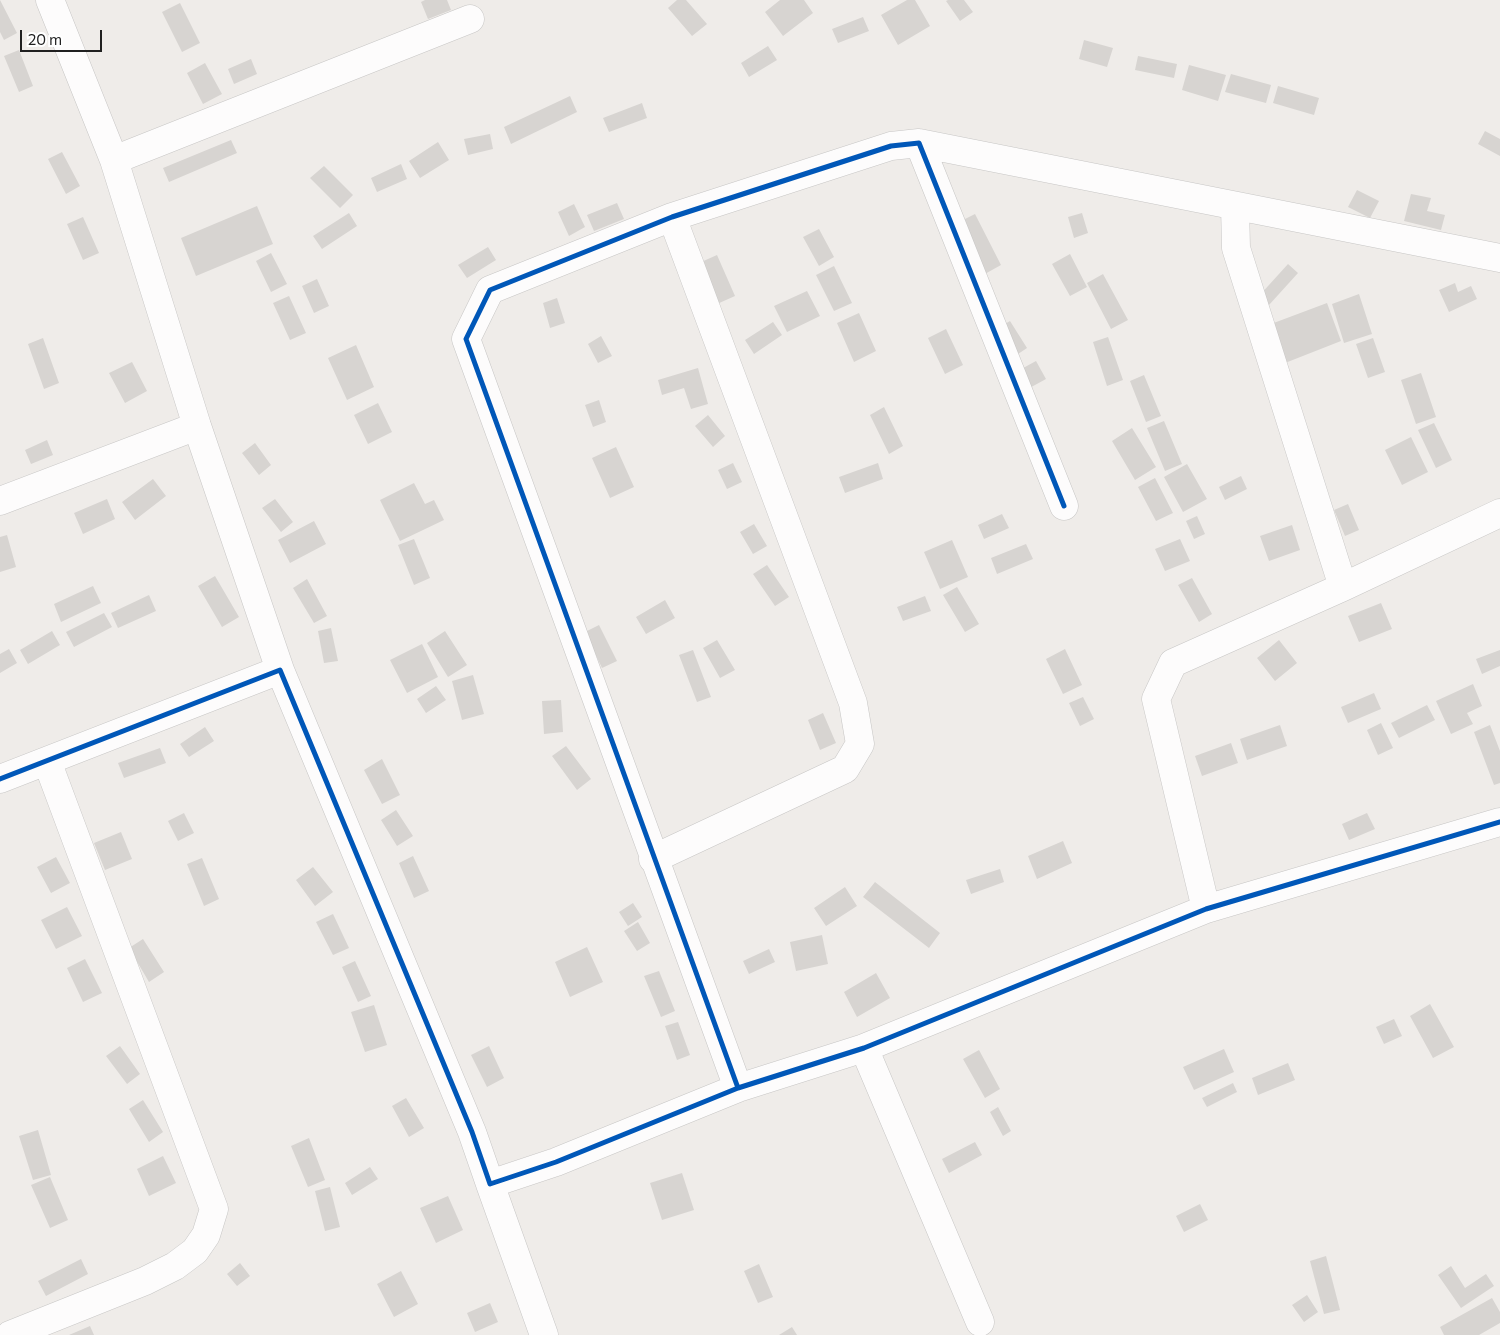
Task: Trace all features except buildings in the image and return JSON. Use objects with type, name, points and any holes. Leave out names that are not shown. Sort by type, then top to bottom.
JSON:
[{"type":"street","points":[[50,0],[114,160],[197,426],[280,670],[472,1132],[544,1335]]},
{"type":"street","points":[[114,160],[470,19]]},
{"type":"street","points":[[919,143],[1064,506]]},
{"type":"street","points":[[738,1088],[653,859],[466,339],[490,290],[672,217],[891,146],[919,143],[1500,258]]},
{"type":"street","points":[[1235,206],[1236,248],[1343,588]]},
{"type":"street","points":[[653,859],[845,769],[860,744],[853,703],[672,217]]},
{"type":"street","points":[[0,501],[197,426]]},
{"type":"street","points":[[1206,909],[1156,699],[1173,663],[1343,588],[1500,513]]},
{"type":"street","points":[[0,779],[280,670]]},
{"type":"street","points":[[10,1335],[145,1281],[175,1266],[195,1252],[201,1244],[211,1225],[214,1209],[47,761]]},
{"type":"street","points":[[490,1184],[556,1162],[738,1088],[864,1048],[1206,909],[1500,822]]},
{"type":"street","points":[[864,1048],[980,1322]]},
{"type":"cycle path","points":[[738,1088],[466,339],[490,290],[672,217],[891,146],[919,143],[1064,506]]},
{"type":"cycle path","points":[[0,779],[280,670],[472,1132],[490,1184],[556,1162],[738,1088],[864,1048],[1206,909],[1500,822]]}]
